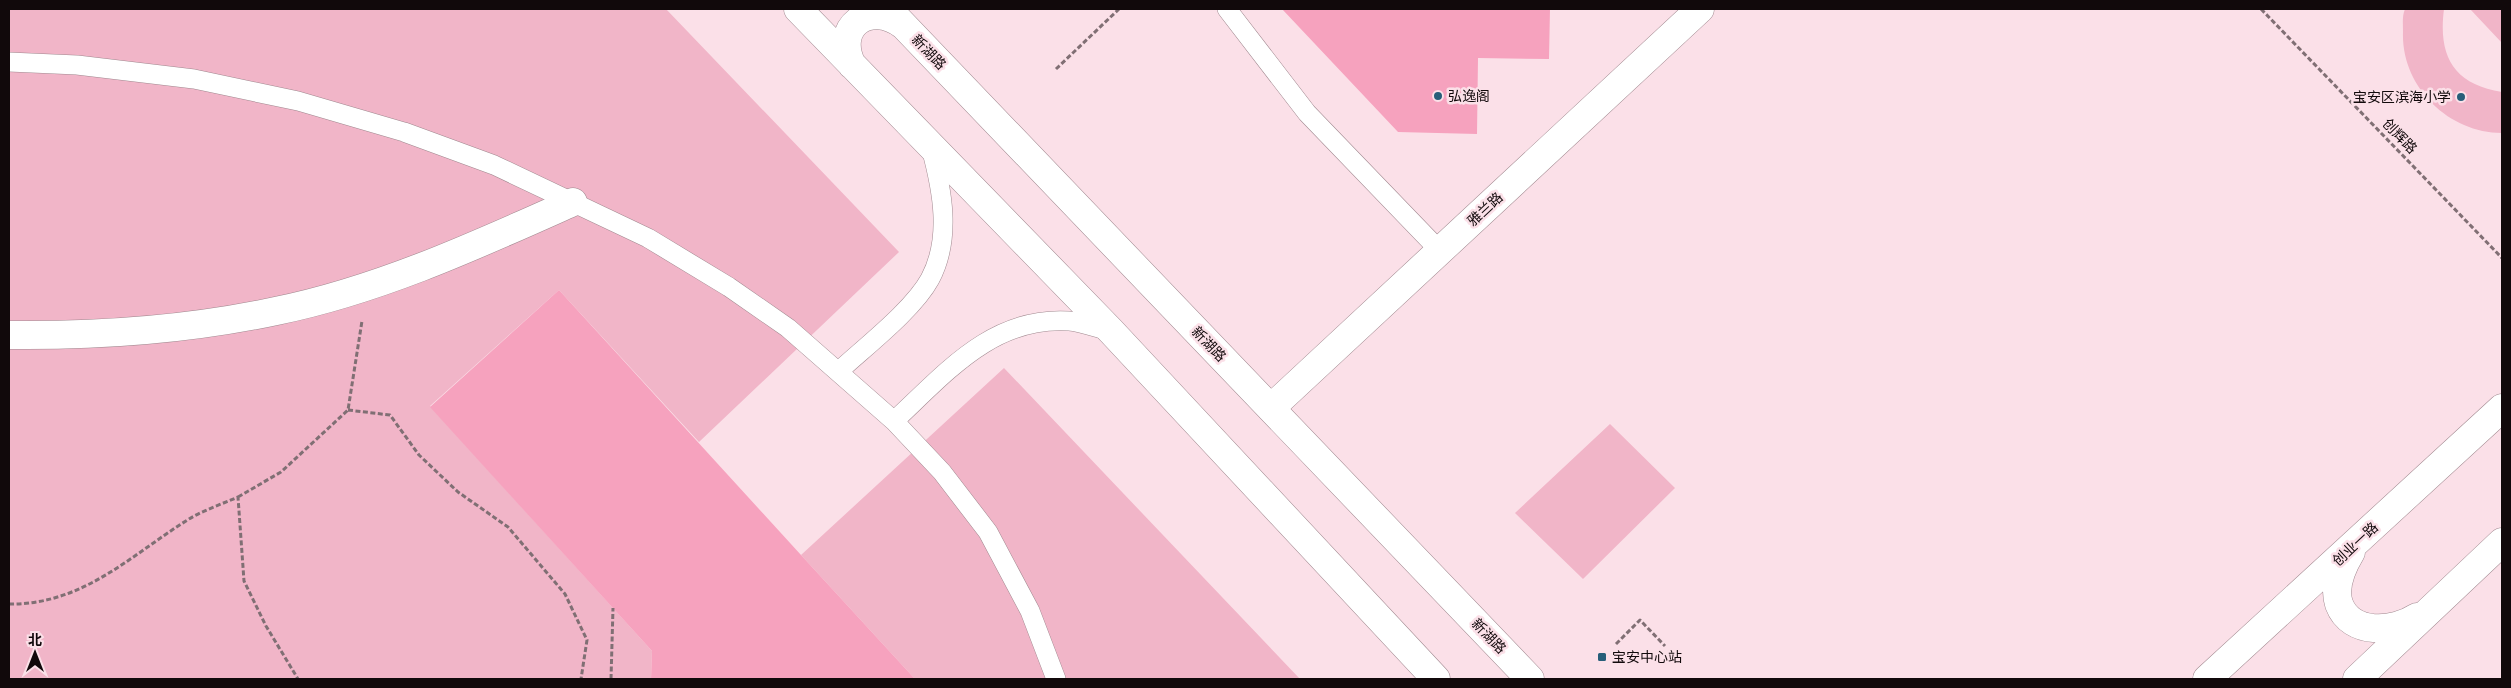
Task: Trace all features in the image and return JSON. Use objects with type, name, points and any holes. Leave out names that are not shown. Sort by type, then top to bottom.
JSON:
[{"type":"main road","points":[[798,9],[1111,331],[1436,679]]},
{"type":"main road","name":"雅兰路","points":[[1271,408],[1700,9]]},
{"type":"main road","points":[[852,65],[848,56],[846,41],[853,25],[868,16],[884,15],[896,17]]},
{"type":"main road","name":"新湖路","points":[[896,17],[1530,679]]},
{"type":"main road","points":[[9,335],[59,335],[179,327],[276,311],[366,286],[456,254],[573,202]]},
{"type":"main road","name":"创业一路","points":[[2208,679],[2502,408]]},
{"type":"main road","points":[[2357,542],[2341,568],[2338,587],[2339,604],[2348,617],[2365,627],[2388,629],[2409,622],[2435,606]]},
{"type":"main road","points":[[2357,679],[2502,542]]},
{"type":"lane","points":[[1227,9],[1308,113],[1440,251]]},
{"type":"lane","points":[[9,62],[77,65],[194,79],[298,101],[413,135],[494,165],[648,238],[729,286],[788,328],[894,421],[942,472],[988,532],[1030,611],[1052,676]]},
{"type":"lane","points":[[839,371],[914,301],[930,279],[938,258],[942,226],[941,188],[930,146]]},
{"type":"lane","points":[[894,421],[974,348],[1002,332],[1035,322],[1070,321],[1111,331]]},
{"type":"path","points":[[1056,69],[1119,9]]},
{"type":"path","name":"创辉路","points":[[2262,9],[2502,258]]},
{"type":"path","points":[[9,604],[58,598],[102,579],[191,518],[238,497],[281,472],[348,410],[358,355],[366,286]]},
{"type":"path","points":[[348,410],[390,415],[419,455],[458,492],[508,527],[565,594],[587,640],[581,679]]},
{"type":"path","points":[[238,497],[244,581],[266,626],[298,679]]},
{"type":"path","points":[[611,679],[613,608]]},
{"type":"path","points":[[1616,644],[1640,620],[1665,646]]},
{"type":"shaded area","points":[[9,9],[666,9],[899,252],[699,442],[559,290],[430,406],[652,651],[651,679],[9,679]]},
{"type":"shaded area","points":[[2405,9],[2444,9],[2444,41],[2452,65],[2471,82],[2502,92],[2502,133],[2482,131],[2463,125],[2446,115],[2419,88],[2410,71],[2404,52],[2403,14]]},
{"type":"shaded area","points":[[2470,9],[2502,9],[2502,43]]},
{"type":"shaded area","points":[[1004,368],[1300,679],[915,679],[801,555]]},
{"type":"shaded area","points":[[1610,424],[1675,488],[1583,579],[1515,513]]},
{"type":"building","name":"弘逸阁","points":[[1282,9],[1550,9],[1549,59],[1478,58],[1477,134],[1398,132]]},
{"type":"building","points":[[559,290],[915,679],[651,679],[652,651],[430,407]]},
{"type":"place","name":"弘逸阁","points":[[1438,96]]},
{"type":"place","name":"宝安区滨海小学","points":[[2461,97]]},
{"type":"place","name":"宝安中心站","points":[[1602,657]]}]
